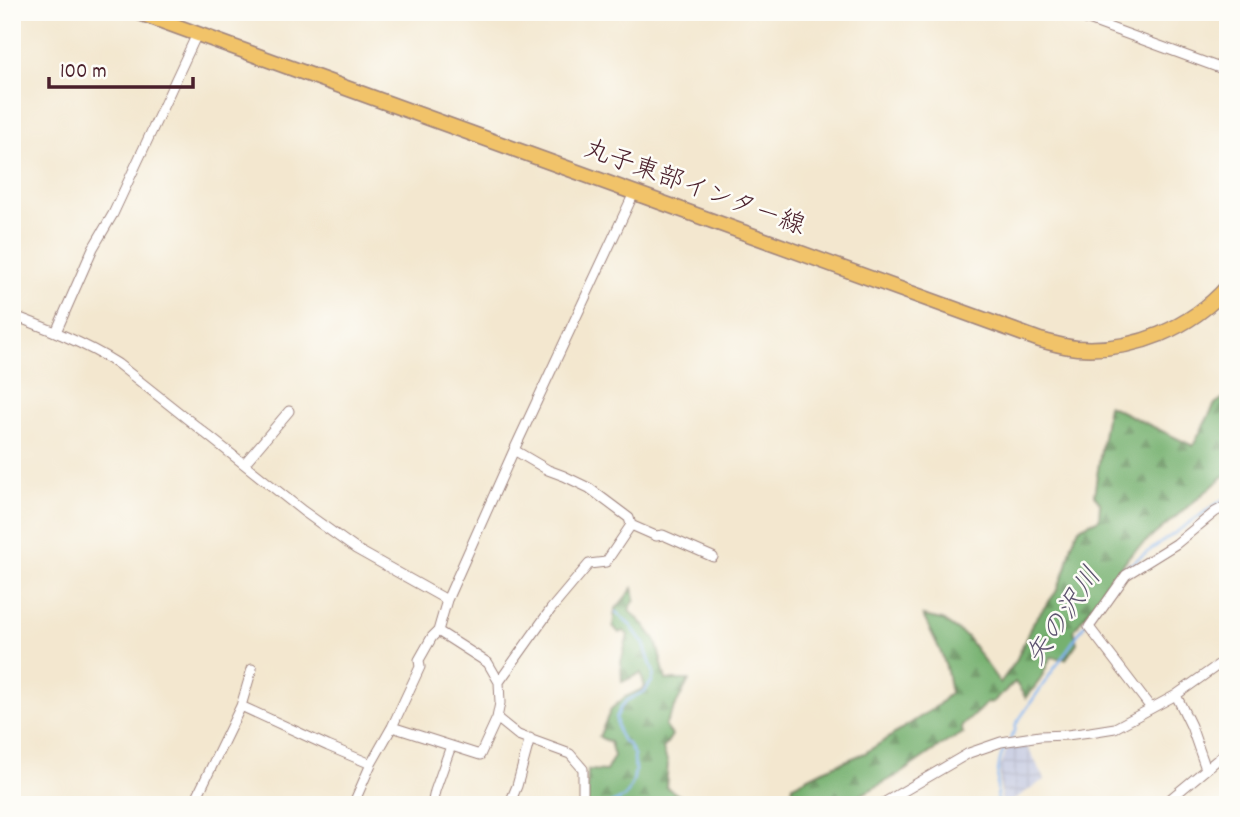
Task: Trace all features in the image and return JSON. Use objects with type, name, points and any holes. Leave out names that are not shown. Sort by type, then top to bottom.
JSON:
[{"type":"main road","name":"丸子東部インター線","points":[[137,12],[1040,340],[1074,348],[1121,346],[1171,330],[1195,315],[1228,286]]},
{"type":"street","points":[[1066,12],[1228,71]]},
{"type":"street","points":[[56,332],[93,248],[113,214],[197,34]]},
{"type":"street","points":[[354,805],[419,667],[419,660],[438,631],[447,600],[514,450],[634,193]]},
{"type":"street","points":[[12,315],[56,332],[118,364],[303,511],[356,549],[447,600]]},
{"type":"street","points":[[244,464],[289,411]]},
{"type":"street","points":[[499,682],[551,609],[589,564],[606,562],[631,525],[629,518],[589,488],[548,470],[514,450]]},
{"type":"street","points":[[1152,708],[1089,628],[1126,575],[1176,544],[1215,512],[1228,505]]},
{"type":"street","points":[[631,525],[656,536],[663,535],[713,557]]},
{"type":"street","points":[[392,727],[480,755],[500,703],[499,682],[488,663],[438,631]]},
{"type":"street","points":[[880,805],[969,753],[1001,742],[1115,728],[1176,695],[1228,658]]},
{"type":"street","points":[[193,805],[242,706],[252,669]]},
{"type":"street","points":[[1176,695],[1191,726],[1206,769]]},
{"type":"street","points":[[242,706],[371,764]]},
{"type":"street","points":[[496,718],[518,735],[570,754],[583,769],[583,805]]},
{"type":"street","points":[[509,805],[530,738]]},
{"type":"street","points":[[432,805],[451,746]]},
{"type":"street","points":[[1166,804],[1228,751]]},
{"type":"street","points":[[897,795],[905,805]]},
{"type":"shaded area","points":[[1025,743],[1045,779],[1002,805],[1000,768],[1006,751],[1011,744]]},
{"type":"green space","points":[[1228,395],[1228,473],[1130,555],[1074,630],[1077,643],[1066,659],[1051,657],[1040,680],[1026,698],[1015,682],[961,727],[963,733],[898,775],[842,805],[784,805],[791,798],[793,785],[865,753],[937,706],[950,693],[944,662],[923,616],[942,620],[967,637],[1000,683],[1016,661],[1032,624],[1056,592],[1079,528],[1099,519],[1100,503],[1094,495],[1108,405],[1193,446],[1215,404]]},
{"type":"green space","points":[[633,588],[635,599],[629,610],[656,641],[666,680],[689,680],[665,726],[672,735],[663,749],[668,764],[666,787],[694,805],[587,805],[588,770],[606,771],[614,756],[610,742],[599,737],[611,709],[625,697],[645,688],[641,673],[622,682],[621,662],[628,635],[624,631],[619,633],[613,626],[615,610]]},
{"type":"waterway","name":"矢の沢川","points":[[1010,739],[1016,724],[1123,569],[1228,496]]},
{"type":"waterway","points":[[608,805],[627,794],[635,771],[634,755],[618,732],[616,718],[626,701],[645,691],[654,674],[644,644],[616,612]]},
{"type":"waterway","name":"矢の沢川","points":[[998,803],[1000,758],[1006,745]]}]
